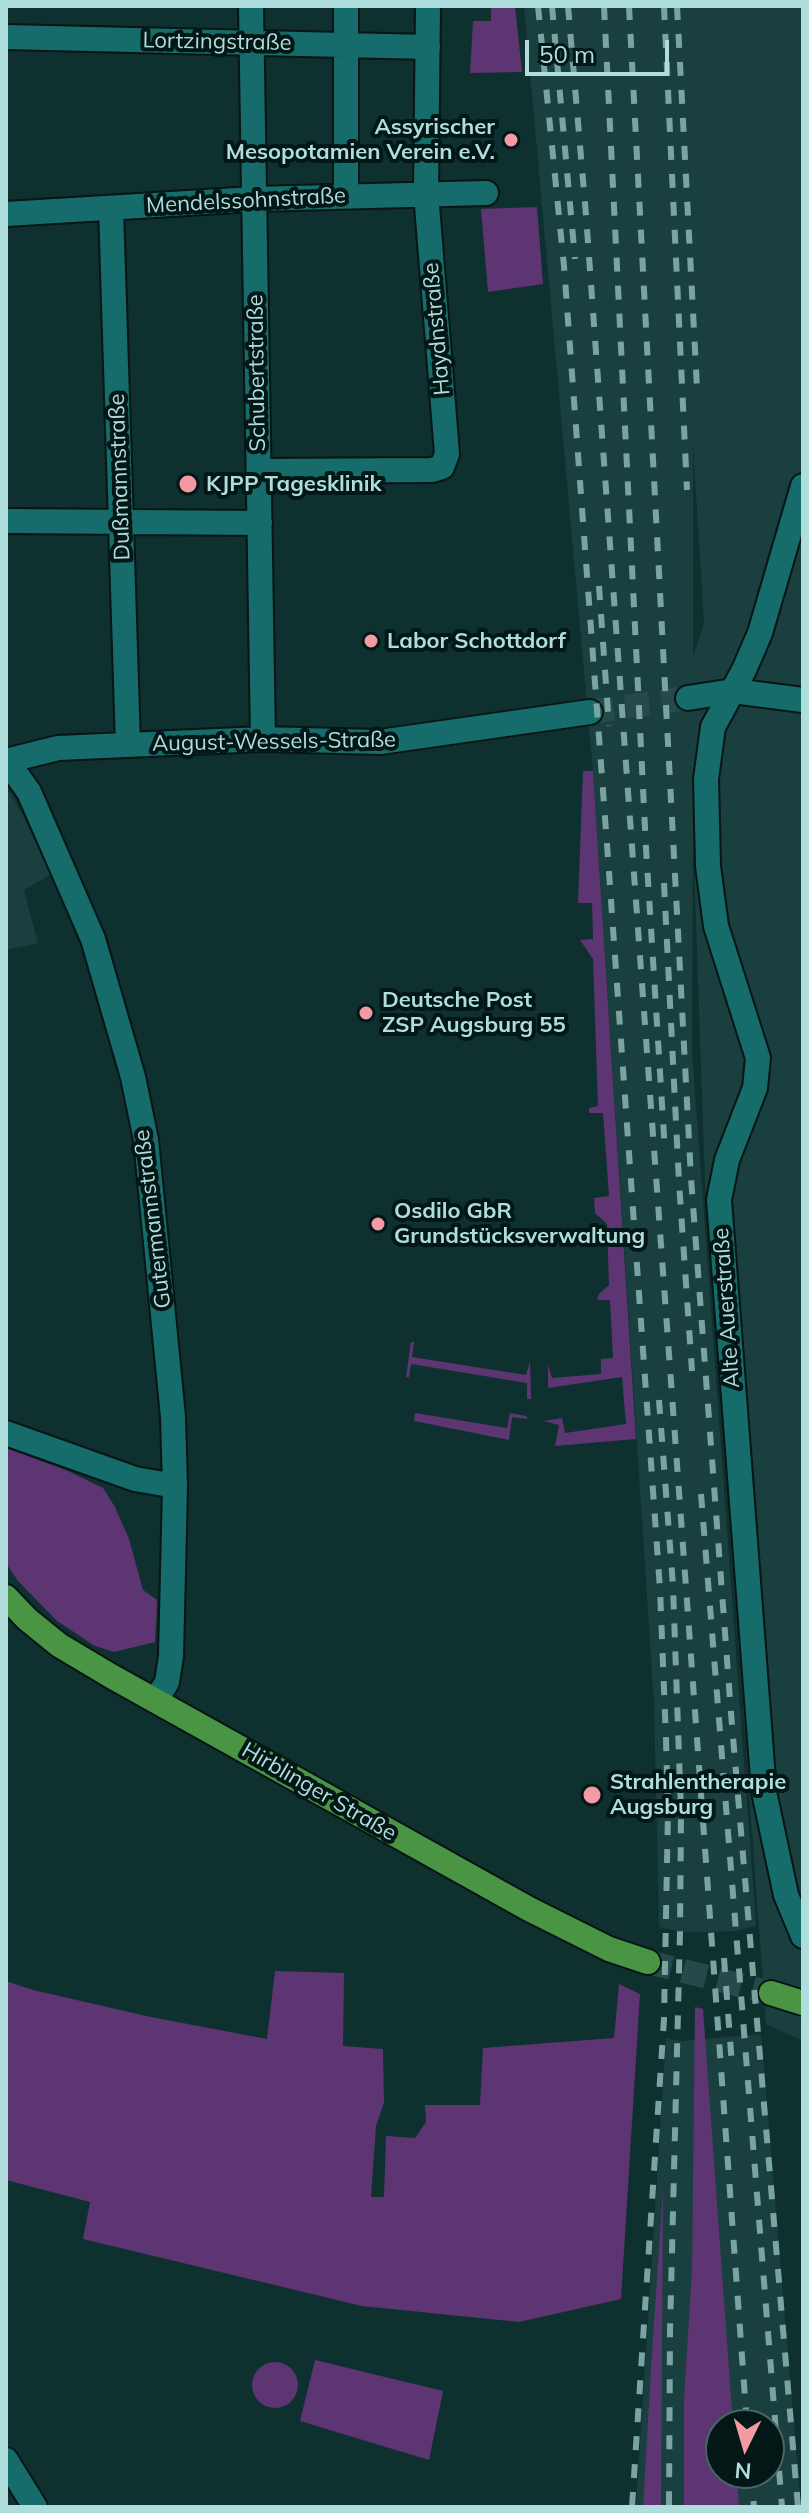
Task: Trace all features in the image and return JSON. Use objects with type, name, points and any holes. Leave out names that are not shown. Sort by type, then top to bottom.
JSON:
[{"type":"main road","name":"Hirblinger Straße","points":[[6,1597],[59,1645],[529,1909],[609,1949],[648,1962]]},
{"type":"main road","points":[[771,1993],[803,2003]]},
{"type":"street","name":"Schubertstraße","points":[[251,6],[263,739]]},
{"type":"street","points":[[346,6],[346,196]]},
{"type":"street","name":"Haydnstraße","points":[[259,471],[432,470],[442,467],[447,454],[426,193],[428,6]]},
{"type":"street","name":"Lortzingstraße","points":[[6,37],[428,47]]},
{"type":"street","name":"Mendelssohnstraße","points":[[6,214],[254,199],[486,193]]},
{"type":"street","name":"Dußmannstraße","points":[[111,208],[128,745]]},
{"type":"street","name":"Alte Auerstraße","points":[[803,486],[760,633],[720,712],[709,748],[706,779],[708,866],[716,926],[758,1058],[758,1073],[750,1103],[727,1160],[719,1200],[764,1792],[786,1895],[803,1936]]},
{"type":"street","points":[[6,521],[260,523]]},
{"type":"street","points":[[688,698],[733,691],[803,700]]},
{"type":"street","name":"August-Wessels-Straße","points":[[7,761],[58,748],[263,739],[380,742],[590,712]]},
{"type":"street","name":"Gutermannstraße","points":[[7,761],[29,792],[93,939],[133,1077],[146,1140],[173,1417],[175,1486],[171,1656],[167,1682],[156,1700]]},
{"type":"street","points":[[6,1433],[135,1479],[175,1486]]},
{"type":"street","points":[[6,2460],[35,2507]]},
{"type":"shaded area","points":[[491,6],[515,6],[522,72],[470,73],[473,21],[491,21]]},
{"type":"shaded area","points":[[524,6],[803,6],[803,2041],[766,2024],[705,1183],[693,836],[692,1050],[756,1926],[710,1932],[680,1932],[659,1927],[654,1704],[593,771]],"holes":[[[693,446],[704,624],[693,657]]]},
{"type":"shaded area","points":[[537,207],[543,284],[488,292],[481,209]]},
{"type":"shaded area","points":[[583,771],[593,771],[636,1439],[555,1446],[559,1425],[544,1421],[562,1418],[565,1433],[626,1424],[622,1377],[548,1388],[548,1364],[552,1378],[601,1374],[601,1359],[613,1358],[610,1300],[597,1300],[609,1285],[607,1224],[595,1213],[594,1198],[609,1196],[603,1113],[589,1113],[589,1108],[598,1106],[593,959],[580,940],[593,939],[592,903],[578,903]]},
{"type":"shaded area","points":[[6,790],[11,793],[52,874],[24,890],[38,943],[6,950]]},
{"type":"shaded area","points":[[411,1342],[414,1342],[412,1357],[526,1375],[530,1361],[531,1399],[527,1399],[527,1383],[411,1364],[409,1377],[406,1377]]},
{"type":"shaded area","points":[[415,1413],[507,1428],[510,1413],[528,1419],[512,1417],[509,1440],[414,1421]]},
{"type":"shaded area","points":[[6,1448],[103,1488],[129,1539],[143,1590],[157,1600],[155,1642],[114,1652],[95,1646],[57,1621],[18,1581],[6,1563]]},
{"type":"shaded area","points":[[275,1971],[344,1973],[343,2046],[383,2049],[384,2103],[376,2126],[371,2197],[384,2197],[386,2136],[415,2138],[426,2122],[425,2105],[480,2105],[483,2048],[614,2038],[619,1984],[640,1994],[621,2299],[519,2322],[362,2306],[83,2239],[90,2202],[6,2180],[6,1981],[151,2017],[267,2039]]},
{"type":"shaded area","points":[[695,2007],[703,2009],[732,2409],[705,2409],[705,2489],[738,2489],[739,2507],[684,2507],[684,2399],[692,2269]]},
{"type":"shaded area","points":[[761,2034],[801,2507],[636,2507],[666,2038],[682,2041]]},
{"type":"shaded area","points":[[663,2188],[661,2507],[643,2507],[651,2369]]},
{"type":"shaded area","points":[[315,2360],[443,2391],[429,2460],[300,2421]]},
{"type":"shaded area","points":[[275,2362],[291,2369],[298,2385],[291,2401],[275,2408],[259,2401],[252,2385],[259,2369]]},
{"type":"tunnel","points":[[590,712],[688,698]]},
{"type":"tunnel","points":[[648,1962],[771,1993]]},
{"type":"railway","points":[[538,6],[564,266],[608,858],[660,1589],[666,1739],[668,1812],[664,2019],[632,2507]]},
{"type":"railway","points":[[552,6],[575,259]]},
{"type":"railway","points":[[568,6],[586,215],[746,2409]]},
{"type":"railway","points":[[604,6],[646,848],[665,1152]]},
{"type":"railway","points":[[629,6],[691,1178],[731,1713],[798,2507]]},
{"type":"railway","points":[[664,6],[687,490]]},
{"type":"railway","points":[[677,6],[697,388]]},
{"type":"railway","points":[[599,586],[609,726]]},
{"type":"railway","points":[[664,883],[692,1371]]},
{"type":"railway","points":[[659,1400],[673,1586],[681,1812],[669,2507]]},
{"type":"railway","points":[[701,1494],[782,2507]]},
{"type":"railway","points":[[724,1958],[732,2066]]},
{"type":"railway","points":[[752,2489],[754,2507]]},
{"type":"place","name":"Assyrischer Mesopotamien Verein e.V.","points":[[511,140]]},
{"type":"place","name":"KJPP Tagesklinik","points":[[188,484]]},
{"type":"place","name":"Labor Schottdorf","points":[[371,641]]},
{"type":"place","name":"Deutsche Post ZSP Augsburg 55","points":[[366,1013]]},
{"type":"place","name":"Osdilo GbR Grundstücksverwaltung","points":[[378,1224]]},
{"type":"place","name":"Strahlentherapie Augsburg","points":[[592,1795]]}]
